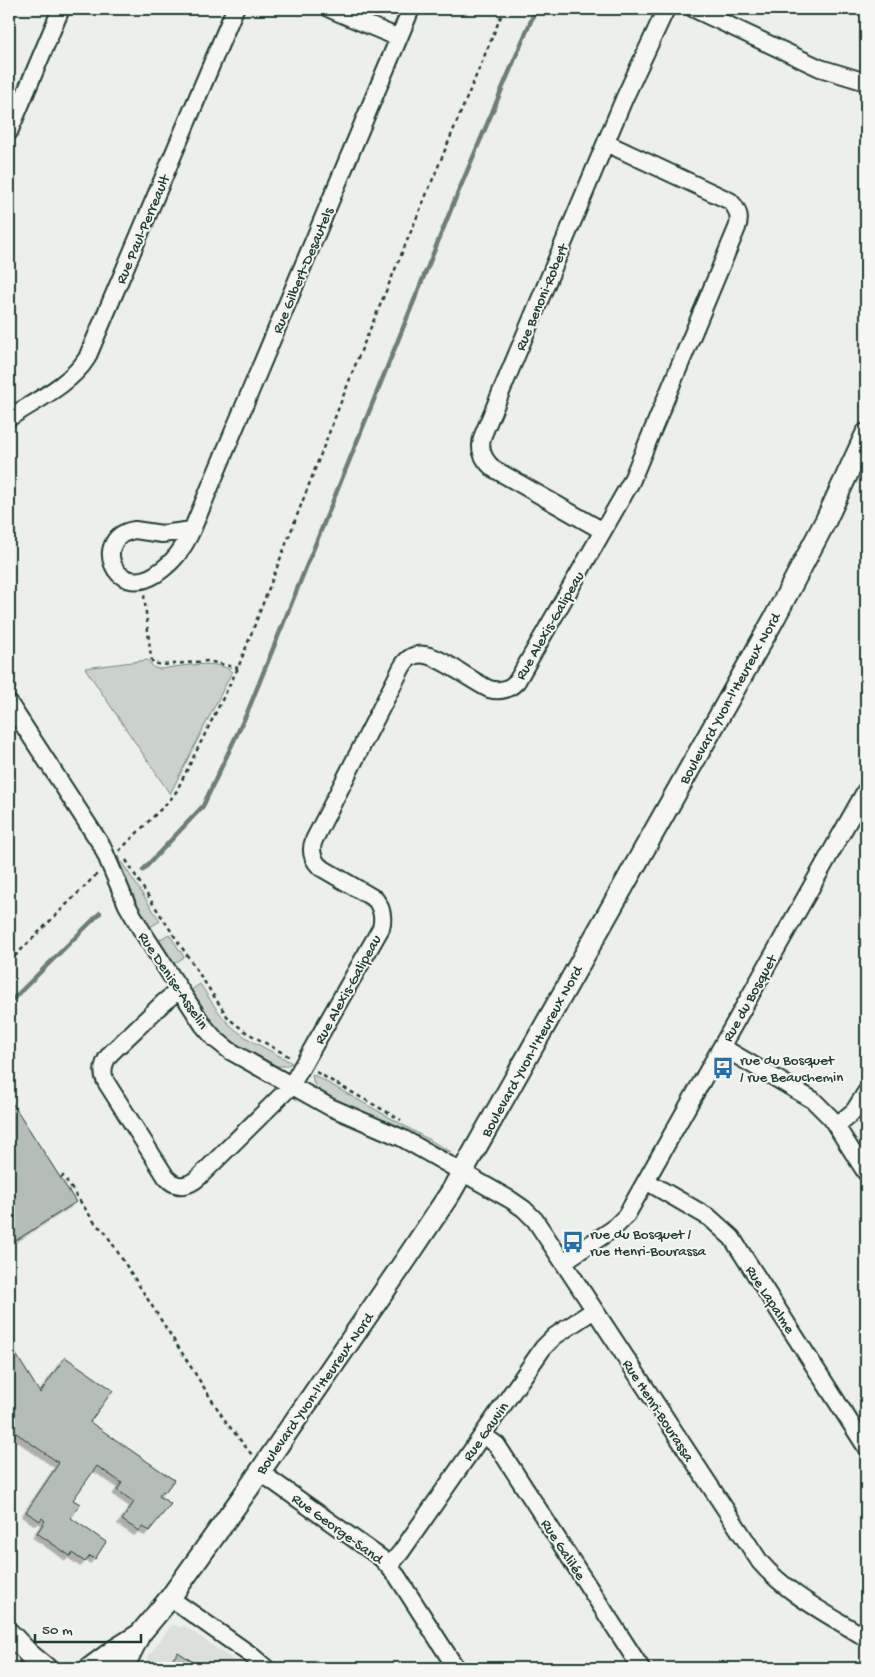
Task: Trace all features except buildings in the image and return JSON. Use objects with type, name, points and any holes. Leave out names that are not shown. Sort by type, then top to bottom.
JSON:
[{"type":"street","points":[[9,132],[61,9]]},
{"type":"street","name":"Rue Paul-Perreault","points":[[9,418],[70,378],[80,369],[87,358],[235,9]]},
{"type":"street","points":[[330,9],[399,38]]},
{"type":"street","name":"Rue Gilbert-Desautels","points":[[192,530],[162,534],[135,530],[126,532],[118,537],[111,548],[113,566],[126,579],[134,581],[146,580],[163,569],[183,549],[192,530],[411,9]]},
{"type":"street","name":"Rue Benoni-Robert","points":[[603,531],[494,469],[483,456],[481,444],[483,435],[606,143],[666,9]]},
{"type":"street","points":[[694,9],[820,68],[866,82]]},
{"type":"street","name":"Rue Alexis-Galipeau","points":[[180,990],[163,1003],[110,1054],[105,1061],[103,1070],[106,1082],[166,1177],[171,1182],[182,1186],[193,1183],[291,1086],[382,924],[381,911],[375,899],[320,867],[315,860],[312,848],[314,840],[406,660],[414,656],[426,654],[489,689],[498,690],[510,687],[520,678],[631,482],[737,228],[739,220],[736,208],[726,199],[606,143]]},
{"type":"street","name":"Boulevard Yvon-l'Heureux Nord","points":[[123,1668],[140,1634],[170,1598],[262,1469],[408,1258],[462,1172],[774,619],[826,520],[866,434]]},
{"type":"street","name":"Rue Denise-Asselin","points":[[13,698],[102,846],[127,905],[142,931],[203,1025],[222,1045],[248,1062],[342,1113],[415,1145],[462,1172]]},
{"type":"street","name":"Rue du Bosquet","points":[[563,1262],[618,1225],[626,1216],[866,790]]},
{"type":"street","points":[[722,1047],[806,1095],[825,1112],[836,1126],[866,1173]]},
{"type":"street","points":[[836,1126],[854,1111],[866,1092]]},
{"type":"street","name":"Rue Henri-Bourassa","points":[[462,1172],[524,1209],[539,1226],[760,1562],[788,1589],[866,1638]]},
{"type":"street","name":"Rue Lapalme","points":[[646,1181],[710,1218],[732,1238],[866,1446]]},
{"type":"street","name":"Rue Gauvin","points":[[389,1566],[401,1552],[543,1348],[555,1336],[594,1310]]},
{"type":"street","name":"Rue Galilée","points":[[483,1435],[497,1445],[641,1668]]},
{"type":"street","name":"Rue George-Sand","points":[[262,1469],[373,1551],[389,1566],[456,1668]]},
{"type":"street","points":[[170,1598],[251,1655],[266,1668]]},
{"type":"street","points":[[9,1632],[29,1654],[46,1668]]},
{"type":"street","name":"Boulevard Yvon-l'Heureux Nord","points":[[90,1668],[140,1634]]},
{"type":"street","points":[[9,1663],[10,1668]]},
{"type":"path","points":[[120,850],[176,792],[238,668],[358,358],[504,9]]},
{"type":"path","points":[[143,589],[153,663],[162,665],[208,661],[238,668]]},
{"type":"path","points":[[9,678],[13,698]]},
{"type":"path","name":"Rue Denise-Asselin","points":[[115,843],[229,1019],[246,1032],[291,1058]]},
{"type":"path","points":[[9,962],[101,870]]},
{"type":"path","points":[[314,1072],[409,1124]]},
{"type":"path","points":[[60,1178],[63,1176],[97,1226],[103,1229],[226,1422],[262,1469]]},
{"type":"shaded area","points":[[148,660],[154,668],[160,669],[208,664],[218,665],[232,672],[170,794],[85,668]]},
{"type":"shaded area","points":[[117,855],[160,921],[150,927],[134,899]]},
{"type":"shaded area","points":[[169,934],[184,957],[174,964],[159,940]]},
{"type":"shaded area","points":[[200,984],[230,1025],[252,1041],[292,1063],[285,1066],[277,1066],[235,1043],[223,1033],[212,1022],[191,990]]},
{"type":"shaded area","points":[[312,1074],[451,1152],[443,1150],[392,1123],[362,1113],[341,1103],[316,1088]]},
{"type":"shaded area","points":[[173,1625],[181,1627],[183,1625],[245,1668],[140,1668]]},
{"type":"waterway","points":[[143,870],[203,806],[247,713],[454,202],[536,9]]},
{"type":"waterway","points":[[9,1003],[100,913]]},
{"type":"place","name":"rue du Bosquet / rue Beauchemin","points":[[723,1068]]},
{"type":"place","name":"rue du Bosquet / rue Henri-Bourassa","points":[[573,1242]]}]
